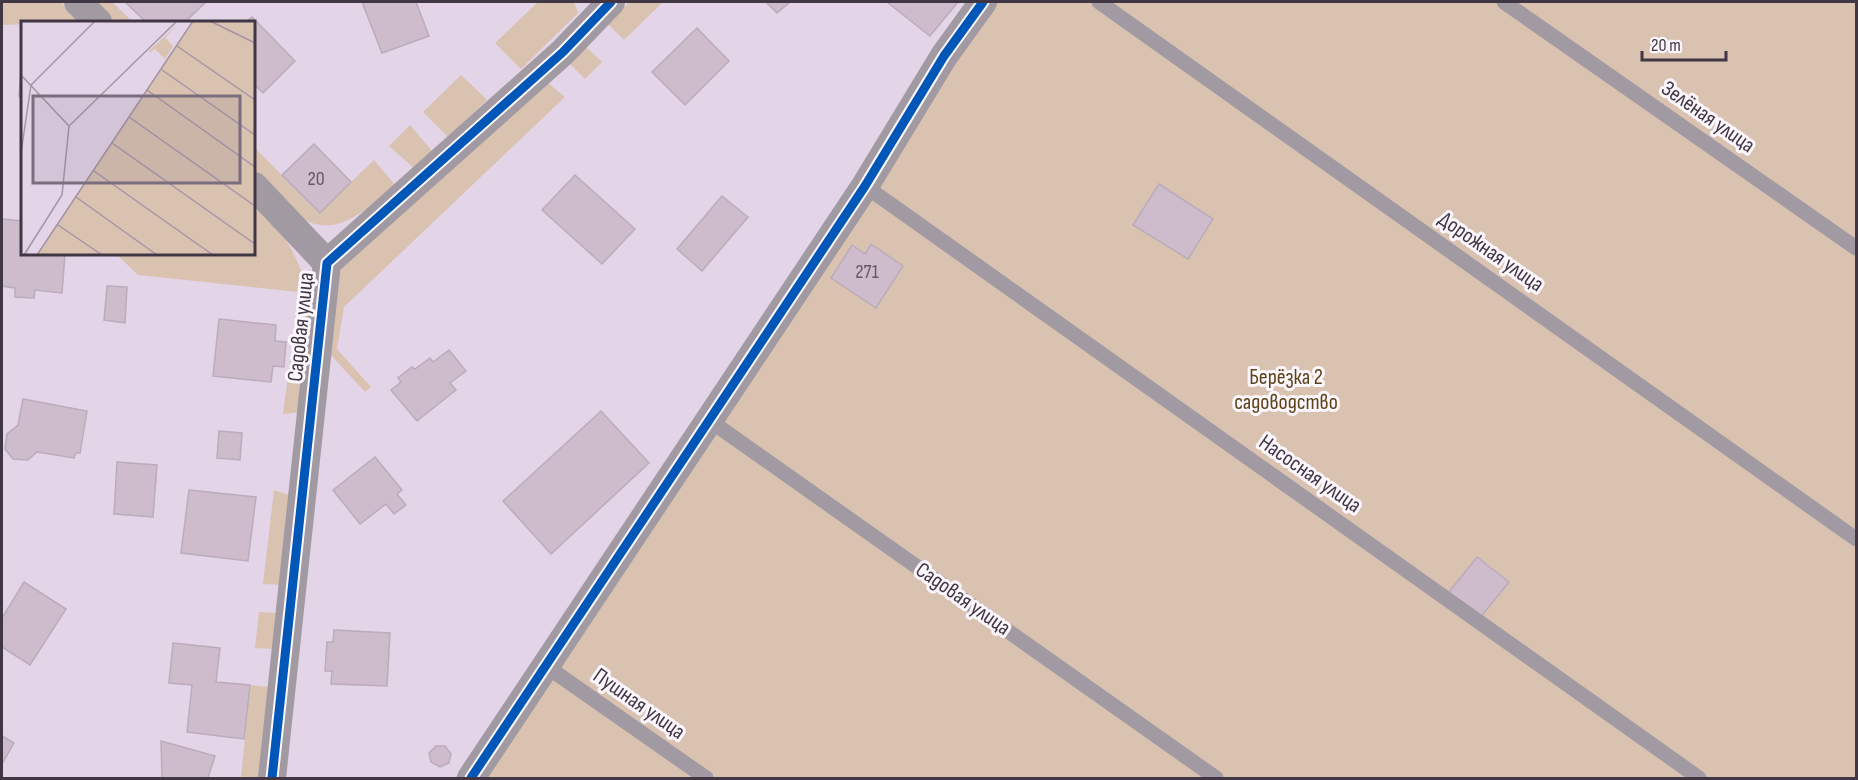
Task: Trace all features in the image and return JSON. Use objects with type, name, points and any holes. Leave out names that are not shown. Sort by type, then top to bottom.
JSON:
[{"type":"street","points":[[78,2],[97,21]]},
{"type":"street","name":"Садовая улица","points":[[272,778],[327,263],[562,52],[611,2]]},
{"type":"street","points":[[471,778],[865,186],[944,56],[983,2]]},
{"type":"street","points":[[255,187],[327,263]]},
{"type":"lane","name":"Дорожная улица","points":[[1099,2],[1857,539]]},
{"type":"lane","name":"Зелёная улица","points":[[1504,2],[1857,248]]},
{"type":"lane","name":"Насосная улица","points":[[865,186],[1699,778]]},
{"type":"lane","name":"Садовая улица","points":[[709,420],[1216,778]]},
{"type":"lane","name":"Пушная улица","points":[[546,666],[706,778]]},
{"type":"green space","points":[[2,2],[61,2],[79,21],[21,21],[21,24],[2,25]]},
{"type":"green space","points":[[91,2],[112,2],[132,21],[110,21]]},
{"type":"green space","points":[[538,2],[574,2],[578,13],[521,69],[495,43]]},
{"type":"green space","points":[[629,2],[663,2],[624,40],[608,24]]},
{"type":"green space","name":"Берёзка 2 садоводство","points":[[975,2],[1856,2],[1856,778],[455,778]]},
{"type":"green space","points":[[586,47],[602,62],[585,79],[570,64]]},
{"type":"green space","points":[[461,75],[487,100],[448,137],[423,112]]},
{"type":"green space","points":[[548,83],[565,97],[344,307],[337,349],[371,387],[365,392],[328,352],[335,280],[344,265]]},
{"type":"green space","points":[[410,125],[432,151],[414,168],[389,146]]},
{"type":"green space","points":[[255,148],[319,213],[374,160],[395,185],[365,210],[341,223],[329,225],[316,224],[304,219],[277,196],[255,170]]},
{"type":"green space","points":[[255,200],[277,227],[301,270],[308,302],[309,321],[294,324],[298,292],[138,275],[117,255],[255,255]]},
{"type":"green space","points":[[290,361],[308,365],[302,412],[283,414]]},
{"type":"green space","points":[[274,490],[292,496],[283,585],[263,584]]},
{"type":"green space","points":[[259,612],[279,613],[275,649],[255,648]]},
{"type":"green space","points":[[250,685],[270,687],[261,778],[241,778]]},
{"type":"building","points":[[125,2],[206,2],[186,21],[145,21]]},
{"type":"building","points":[[362,2],[416,2],[429,36],[382,53]]},
{"type":"building","points":[[766,2],[790,2],[777,13]]},
{"type":"building","points":[[887,2],[958,2],[930,36]]},
{"type":"building","points":[[252,17],[295,61],[263,93],[255,85],[255,21],[247,21]]},
{"type":"building","points":[[697,28],[729,61],[685,105],[652,72]]},
{"type":"building","points":[[21,72],[21,96],[19,96]]},
{"type":"building","points":[[314,144],[351,182],[320,213],[282,175]]},
{"type":"building","points":[[575,175],[635,229],[602,264],[542,210]]},
{"type":"building","points":[[1159,184],[1213,219],[1188,259],[1133,225]]},
{"type":"building","points":[[722,196],[748,217],[702,271],[677,249]]},
{"type":"building","points":[[2,219],[21,221],[21,255],[65,255],[62,293],[35,290],[34,298],[15,297],[15,288],[2,286]]},
{"type":"building","points":[[871,244],[903,266],[876,308],[831,278],[852,245],[865,254]]},
{"type":"building","points":[[107,286],[127,287],[125,323],[104,320]]},
{"type":"building","points":[[219,319],[276,325],[275,341],[286,342],[284,367],[273,366],[271,382],[213,376]]},
{"type":"building","points":[[449,350],[466,371],[450,383],[456,390],[417,421],[391,390],[401,382],[398,378],[412,367],[415,369],[430,358],[433,362]]},
{"type":"building","points":[[23,399],[87,411],[80,453],[76,453],[74,458],[37,452],[28,460],[13,459],[5,449],[7,434],[18,425]]},
{"type":"building","points":[[601,411],[649,463],[551,554],[503,501]]},
{"type":"building","points":[[219,431],[242,433],[240,460],[217,458]]},
{"type":"building","points":[[375,457],[402,490],[397,494],[406,505],[394,514],[386,504],[360,524],[333,490]]},
{"type":"building","points":[[117,462],[157,465],[153,517],[114,514]]},
{"type":"building","points":[[189,490],[256,497],[248,561],[181,553]]},
{"type":"building","points":[[1477,557],[1509,582],[1479,619],[1448,593]]},
{"type":"building","points":[[24,582],[66,609],[30,665],[2,647],[2,618]]},
{"type":"building","points":[[334,630],[390,633],[387,686],[331,684],[332,671],[325,671],[327,642],[333,642]]},
{"type":"building","points":[[173,643],[220,648],[216,682],[250,685],[244,739],[187,732],[192,685],[169,683]]},
{"type":"building","points":[[2,736],[14,743],[2,764]]},
{"type":"building","points":[[161,741],[215,756],[208,778],[162,778]]},
{"type":"building","points":[[436,746],[445,746],[451,754],[449,763],[440,767],[431,762],[429,753]]},
{"type":"cycle path","points":[[272,778],[327,263],[563,52],[611,2]]},
{"type":"cycle path","points":[[471,778],[865,186],[944,56],[983,2]]}]
